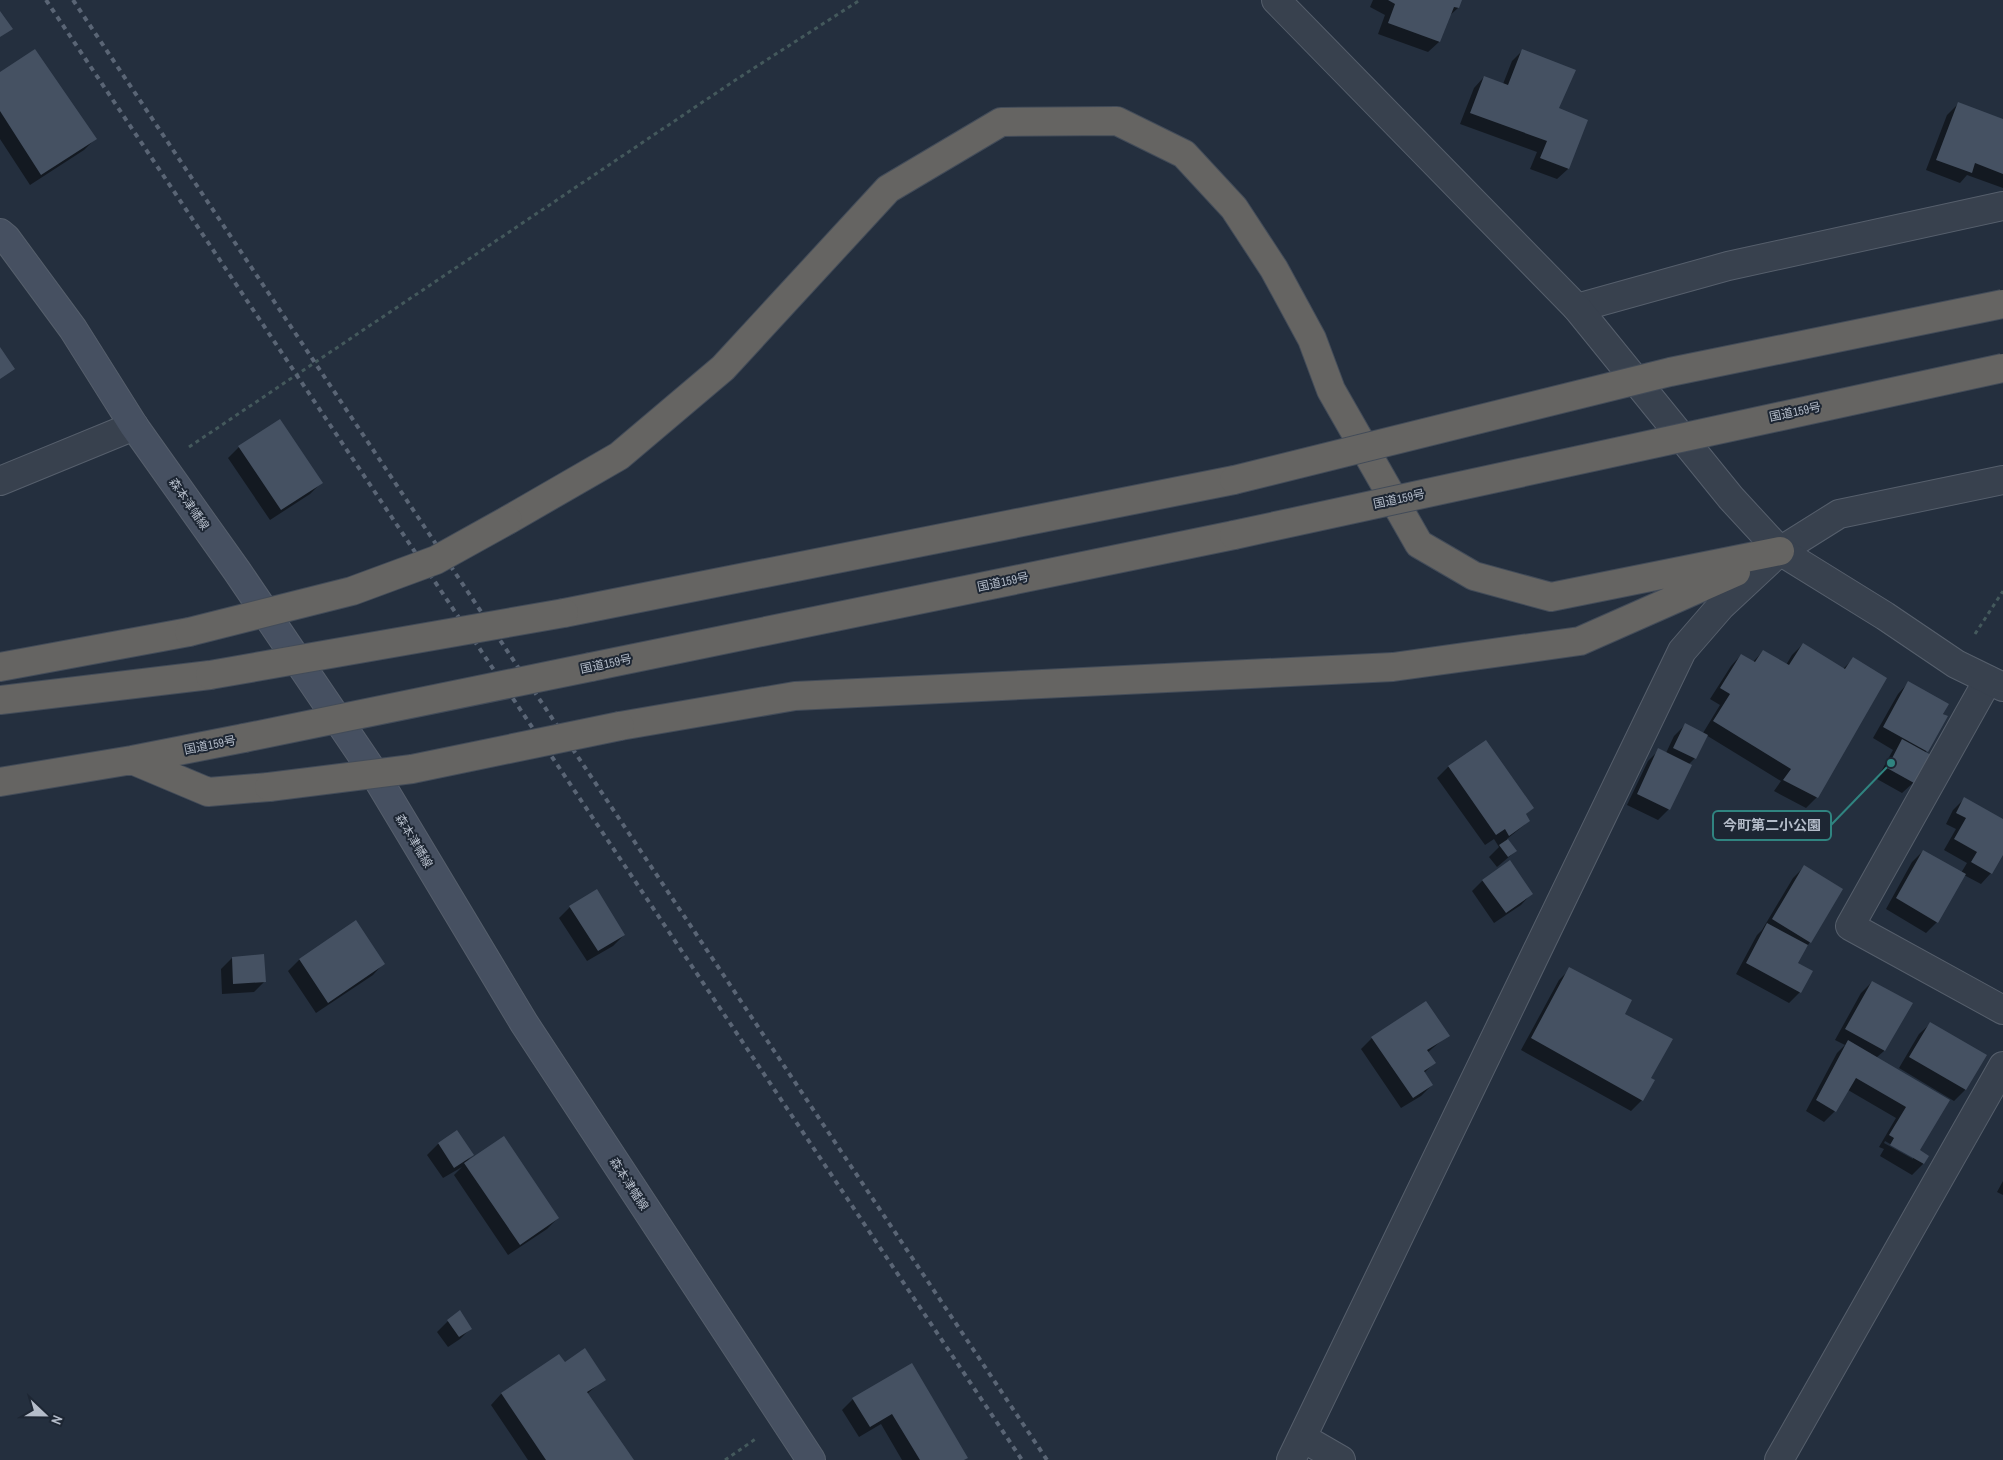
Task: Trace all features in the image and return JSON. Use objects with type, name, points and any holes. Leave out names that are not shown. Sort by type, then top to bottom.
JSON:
[{"type":"highway","points":[[0,667],[190,632],[352,591],[436,560],[619,456],[723,368],[888,189],[1001,122],[1117,121],[1184,154],[1234,208],[1274,269],[1312,339],[1331,390],[1420,544],[1474,576],[1551,597],[1780,551]]},
{"type":"highway","points":[[0,700],[210,675],[564,613],[1234,480],[1670,372],[2003,304]]},
{"type":"highway","name":"国道159号","points":[[0,782],[132,760],[244,738],[1234,535],[2003,368]]},
{"type":"highway","points":[[132,760],[208,792],[269,787],[412,769],[620,726],[795,696],[1393,667],[1580,641],[1780,551]]},
{"type":"main road","name":"森本津幡線","points":[[0,233],[6,238],[72,329],[134,426],[237,571],[374,773],[524,1023],[811,1460]]},
{"type":"street","points":[[1276,0],[1577,308],[1731,498],[1780,551],[1885,616],[1956,664],[1996,683],[1850,926],[2003,1010]]},
{"type":"street","points":[[1577,308],[1728,266],[2003,206]]},
{"type":"street","points":[[0,481],[134,426]]},
{"type":"street","points":[[1341,1460],[1297,1449],[1682,651],[1721,606],[1780,551],[1839,514],[2003,480]]},
{"type":"street","points":[[1779,1460],[2003,1066]]},
{"type":"path","points":[[162,465],[728,85],[860,0]]},
{"type":"path","points":[[1956,664],[2003,591]]},
{"type":"building","points":[[1388,0],[1462,0],[1459,8],[1454,7],[1440,42],[1388,23],[1395,4]]},
{"type":"building","points":[[0,11],[13,29],[0,37]]},
{"type":"building","points":[[35,49],[97,139],[41,175],[0,111],[0,72]]},
{"type":"building","points":[[1522,49],[1576,70],[1559,108],[1588,120],[1569,169],[1540,158],[1547,141],[1470,113],[1484,76],[1508,85]]},
{"type":"building","points":[[1958,102],[2003,119],[2003,174],[1975,163],[1972,173],[1936,160]]},
{"type":"building","points":[[0,347],[15,369],[0,379]]},
{"type":"building","points":[[280,419],[323,483],[281,510],[238,446]]},
{"type":"building","points":[[1803,643],[1845,669],[1853,657],[1887,678],[1818,798],[1783,780],[1791,769],[1713,721],[1730,694],[1720,688],[1741,654],[1755,662],[1763,650],[1789,665]]},
{"type":"building","points":[[1908,681],[1949,704],[1943,714],[1948,716],[1928,752],[1883,727]]},
{"type":"building","points":[[1685,723],[1708,735],[1696,759],[1673,748]]},
{"type":"building","points":[[1902,739],[1931,755],[1914,783],[1887,768]]},
{"type":"building","points":[[1486,740],[1534,808],[1526,814],[1530,821],[1509,836],[1505,829],[1496,835],[1448,766]]},
{"type":"building","points":[[1658,748],[1692,765],[1670,810],[1637,794]]},
{"type":"building","points":[[1964,797],[2003,819],[2003,855],[1992,874],[1971,862],[1977,852],[1954,839],[1966,818],[1956,813]]},
{"type":"building","points":[[1508,839],[1517,851],[1508,857],[1499,845]]},
{"type":"building","points":[[1923,850],[1966,874],[1938,923],[1896,898]]},
{"type":"building","points":[[1510,860],[1533,894],[1506,913],[1482,880]]},
{"type":"building","points":[[1804,865],[1843,889],[1811,943],[1772,919]]},
{"type":"building","points":[[597,889],[625,935],[598,951],[569,906]]},
{"type":"building","points":[[356,920],[385,964],[328,1003],[299,959]]},
{"type":"building","points":[[1767,923],[1808,945],[1798,963],[1813,971],[1801,993],[1746,963]]},
{"type":"building","points":[[264,954],[266,982],[233,984],[232,957]]},
{"type":"building","points":[[1569,967],[1632,1000],[1625,1014],[1673,1039],[1651,1078],[1655,1080],[1643,1101],[1531,1038]]},
{"type":"building","points":[[1872,981],[1913,1003],[1885,1051],[1845,1029]]},
{"type":"building","points":[[1426,1001],[1450,1036],[1427,1050],[1436,1063],[1424,1071],[1433,1085],[1413,1098],[1371,1037]]},
{"type":"building","points":[[1930,1022],[1987,1055],[1966,1090],[1909,1057]]},
{"type":"building","points":[[1848,1040],[1950,1100],[1920,1150],[1929,1156],[1924,1164],[1890,1145],[1894,1138],[1889,1135],[1906,1107],[1856,1078],[1836,1112],[1816,1100]]},
{"type":"building","points":[[457,1130],[474,1155],[454,1168],[438,1143]]},
{"type":"building","points":[[504,1136],[559,1218],[520,1245],[464,1163]]},
{"type":"building","points":[[460,1310],[472,1329],[459,1337],[447,1320]]},
{"type":"building","points":[[585,1348],[606,1380],[587,1392],[634,1460],[546,1460],[501,1393],[559,1354],[565,1362]]},
{"type":"building","points":[[912,1363],[968,1458],[964,1460],[920,1460],[892,1414],[870,1427],[852,1398]]},
{"type":"railway","points":[[46,0],[1022,1460]]},
{"type":"railway","points":[[73,0],[1047,1460]]},
{"type":"place","name":"今町第二小公園","points":[[1891,763]]}]
